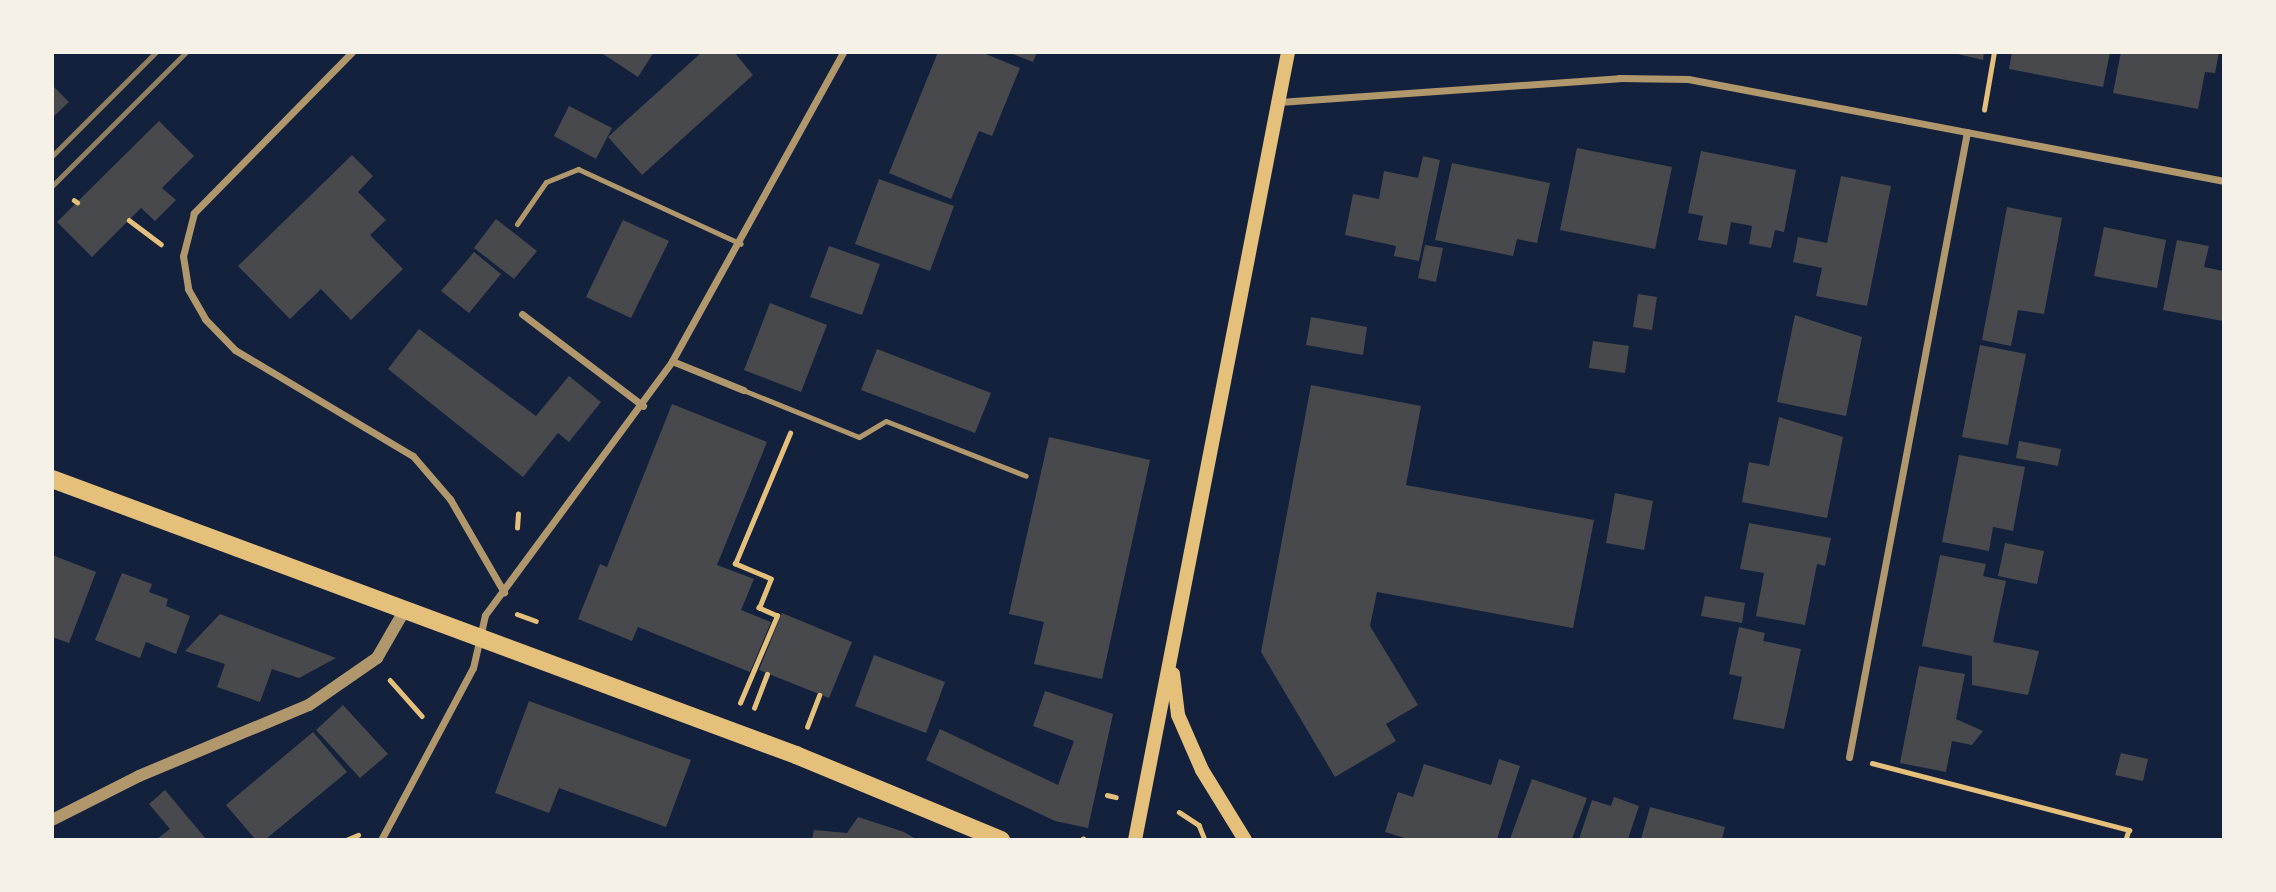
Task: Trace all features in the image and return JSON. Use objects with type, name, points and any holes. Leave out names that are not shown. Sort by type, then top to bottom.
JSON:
[{"type":"main road","points":[[1135,839],[1288,52]]},
{"type":"main road","points":[[52,479],[479,642],[785,751],[1001,839]]},
{"type":"main road","points":[[1171,659],[1178,715],[1219,802],[1245,839]]},
{"type":"street","points":[[352,52],[194,213],[183,256],[188,289],[205,319],[235,350],[348,412],[413,456],[450,499],[484,566],[504,592]]},
{"type":"street","points":[[381,839],[473,668],[485,615],[643,407],[741,243],[843,52]]},
{"type":"street","points":[[1279,102],[1619,78],[1689,79],[2224,181]]},
{"type":"street","points":[[1849,757],[1967,132]]},
{"type":"street","points":[[523,314],[643,407]]},
{"type":"street","points":[[672,361],[743,390]]},
{"type":"street","points":[[52,820],[139,776],[309,705],[373,661],[403,613]]},
{"type":"lane","points":[[517,224],[546,182],[578,169],[741,243]]},
{"type":"lane","points":[[743,390],[859,438],[886,421],[1026,476]]},
{"type":"path","points":[[1980,135],[1994,52]]},
{"type":"path","points":[[129,220],[142,234],[183,256]]},
{"type":"path","points":[[740,704],[777,616],[759,608],[771,579],[735,565],[799,413]]},
{"type":"path","points":[[373,661],[438,734]]},
{"type":"path","points":[[757,701],[767,674]]},
{"type":"path","points":[[807,728],[819,695]]},
{"type":"path","points":[[1849,757],[2129,830],[2126,839]]},
{"type":"path","points":[[1179,812],[1199,825],[1205,839]]},
{"type":"building","points":[[600,52],[654,52],[638,77]]},
{"type":"building","points":[[702,52],[734,52],[753,75],[642,175],[608,137]]},
{"type":"building","points":[[938,52],[981,52],[1020,68],[992,136],[979,131],[951,199],[889,173]]},
{"type":"building","points":[[1008,52],[1037,52],[1033,62]]},
{"type":"building","points":[[1949,52],[1984,52],[1983,60]]},
{"type":"building","points":[[2012,52],[2110,52],[2103,87],[2009,69]]},
{"type":"building","points":[[2121,52],[2219,52],[2215,73],[2205,72],[2198,109],[2113,93]]},
{"type":"building","points":[[52,85],[69,102],[52,118]]},
{"type":"building","points":[[569,106],[612,128],[596,159],[554,136]]},
{"type":"building","points":[[159,121],[194,156],[162,188],[176,200],[155,221],[141,208],[92,257],[57,222]]},
{"type":"building","points":[[1577,148],[1672,167],[1655,249],[1560,230]]},
{"type":"building","points":[[1701,151],[1796,170],[1784,232],[1775,230],[1771,248],[1749,244],[1752,226],[1731,222],[1727,245],[1698,240],[1703,216],[1688,213]]},
{"type":"building","points":[[352,155],[373,176],[358,192],[386,220],[370,235],[403,269],[351,320],[321,289],[290,319],[238,266]]},
{"type":"building","points":[[1423,156],[1440,160],[1419,261],[1394,256],[1396,246],[1345,235],[1353,194],[1379,199],[1384,171],[1418,178]]},
{"type":"building","points":[[1452,163],[1550,183],[1537,243],[1517,239],[1513,256],[1435,240]]},
{"type":"building","points":[[1841,176],[1891,186],[1867,306],[1816,296],[1822,268],[1793,262],[1798,237],[1827,243]]},
{"type":"building","points":[[879,179],[954,206],[930,271],[855,244]]},
{"type":"building","points":[[2007,207],[2062,218],[2044,314],[2018,310],[2011,346],[1982,340]]},
{"type":"building","points":[[496,219],[537,251],[514,279],[474,248]]},
{"type":"building","points":[[623,220],[669,241],[631,318],[586,297]]},
{"type":"building","points":[[2104,227],[2166,240],[2157,288],[2094,276]]},
{"type":"building","points":[[2177,240],[2209,246],[2204,267],[2223,271],[2223,321],[2163,310]]},
{"type":"building","points":[[1425,245],[1443,248],[1436,282],[1418,278]]},
{"type":"building","points":[[829,246],[880,264],[862,315],[810,297]]},
{"type":"building","points":[[474,252],[501,274],[469,313],[441,291]]},
{"type":"building","points":[[1638,294],[1657,297],[1652,330],[1633,327]]},
{"type":"building","points":[[770,303],[827,325],[801,392],[744,370]]},
{"type":"building","points":[[1795,315],[1862,337],[1846,416],[1777,402]]},
{"type":"building","points":[[1311,317],[1367,327],[1363,355],[1306,345]]},
{"type":"building","points":[[419,329],[536,416],[569,376],[601,402],[569,442],[558,433],[523,477],[388,369]]},
{"type":"building","points":[[1593,341],[1629,346],[1625,373],[1589,368]]},
{"type":"building","points":[[1980,345],[2026,354],[2008,445],[1962,437]]},
{"type":"building","points":[[877,349],[991,393],[975,433],[861,390]]},
{"type":"building","points":[[1311,385],[1421,406],[1406,485],[1594,520],[1573,628],[1377,592],[1370,626],[1418,705],[1386,724],[1396,741],[1335,777],[1261,652]]},
{"type":"building","points":[[672,404],[767,442],[717,565],[754,579],[741,610],[771,622],[750,672],[638,627],[632,641],[578,619],[600,564],[607,567]]},
{"type":"building","points":[[1779,417],[1843,437],[1827,518],[1742,502],[1749,462],[1769,466]]},
{"type":"building","points":[[1049,437],[1150,460],[1102,679],[1034,664],[1044,622],[1009,614]]},
{"type":"building","points":[[2019,441],[2061,449],[2058,466],[2016,458]]},
{"type":"building","points":[[1959,455],[2025,467],[2013,531],[1993,527],[1989,551],[1942,542]]},
{"type":"building","points":[[1615,493],[1653,501],[1644,550],[1606,543]]},
{"type":"building","points":[[1749,523],[1831,538],[1825,566],[1817,564],[1805,625],[1756,616],[1764,573],[1740,569]]},
{"type":"building","points":[[2005,543],[2044,551],[2037,584],[1998,576]]},
{"type":"building","points":[[52,555],[96,572],[69,643],[52,637]]},
{"type":"building","points":[[1940,555],[1986,564],[1983,576],[2006,581],[1993,642],[2039,651],[2028,695],[1972,685],[1972,656],[1922,646]]},
{"type":"building","points":[[122,573],[152,584],[149,592],[168,599],[166,606],[190,616],[176,654],[146,642],[140,658],[95,640]]},
{"type":"building","points":[[1705,596],[1745,603],[1742,623],[1701,616]]},
{"type":"building","points":[[782,613],[852,642],[829,698],[759,670]]},
{"type":"building","points":[[220,614],[336,658],[299,678],[272,669],[260,702],[217,687],[225,664],[185,651]]},
{"type":"building","points":[[1739,627],[1765,633],[1763,641],[1801,649],[1784,729],[1733,719],[1742,677],[1729,674]]},
{"type":"building","points":[[874,655],[945,682],[926,733],[855,706]]},
{"type":"building","points":[[1919,666],[1965,674],[1956,719],[1983,731],[1972,745],[1952,741],[1946,772],[1900,763]]},
{"type":"building","points":[[1045,691],[1113,714],[1088,828],[1055,821],[926,760],[940,729],[1058,785],[1074,741],[1033,726]]},
{"type":"building","points":[[529,701],[691,760],[666,827],[559,788],[549,813],[495,793]]},
{"type":"building","points":[[343,705],[388,754],[360,778],[316,730]]},
{"type":"building","points":[[313,732],[347,772],[266,839],[255,839],[226,805]]},
{"type":"building","points":[[2121,753],[2148,759],[2143,781],[2115,775]]},
{"type":"building","points":[[1499,759],[1520,766],[1497,839],[1408,839],[1385,832],[1398,792],[1413,797],[1424,764],[1491,785]]},
{"type":"building","points":[[1532,779],[1587,798],[1572,839],[1510,839]]},
{"type":"building","points":[[165,790],[206,839],[157,839],[170,829],[149,804]]},
{"type":"building","points":[[1614,797],[1639,806],[1628,839],[1579,839],[1592,800],[1611,806]]},
{"type":"building","points":[[1650,807],[1725,827],[1722,839],[1641,839]]},
{"type":"building","points":[[858,817],[904,832],[916,839],[812,839],[814,830],[847,833]]},
{"type":"railway","points":[[52,156],[156,52]]},
{"type":"railway","points":[[52,186],[186,52]]}]
